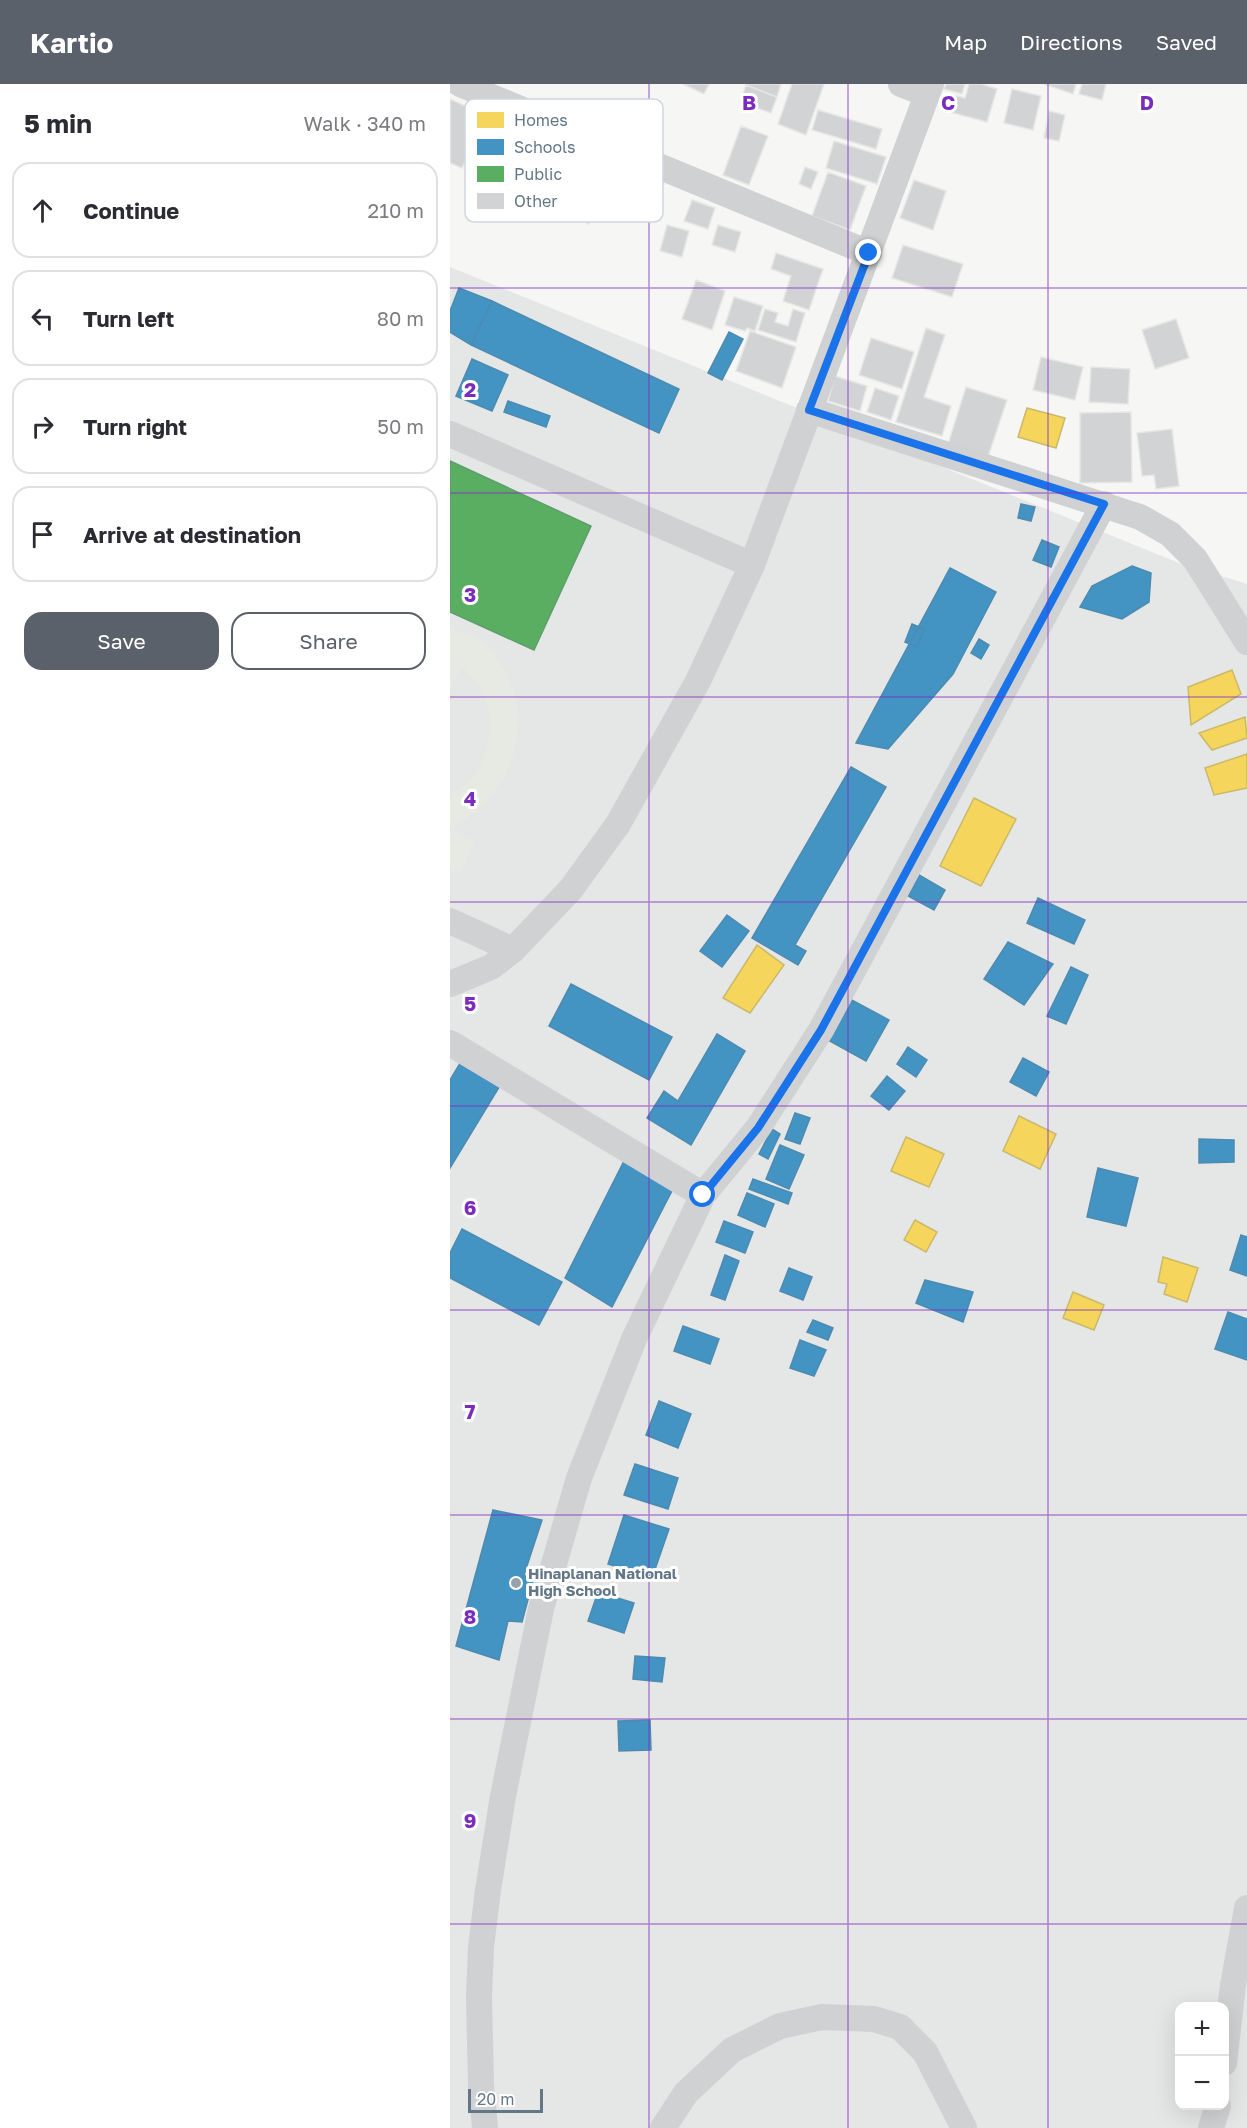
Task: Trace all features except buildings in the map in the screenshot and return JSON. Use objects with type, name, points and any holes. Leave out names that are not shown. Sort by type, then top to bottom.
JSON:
[{"type":"street","points":[[460,84],[496,99]]},
{"type":"street","points":[[450,984],[491,967],[513,950],[571,889],[618,824],[698,681],[752,565],[929,89],[901,84]]},
{"type":"street","points":[[663,168],[869,253]]},
{"type":"street","points":[[809,410],[1140,517],[1170,534],[1194,559],[1247,642]]},
{"type":"street","points":[[450,434],[752,565]]},
{"type":"street","points":[[485,2128],[481,2084],[479,1997],[481,1947],[503,1796],[541,1609],[579,1478],[634,1339],[703,1195],[758,1128],[821,1030],[1104,504]]},
{"type":"street","points":[[450,921],[513,950]]},
{"type":"street","points":[[450,1043],[703,1195]]},
{"type":"street","points":[[1225,2056],[1233,1985],[1247,1908]]},
{"type":"street","points":[[663,2128],[686,2093],[732,2050],[780,2026],[822,2017],[874,2019],[900,2027],[925,2052],[964,2128]]},
{"type":"street","points":[[1210,2128],[1217,2110]]},
{"type":"shaded area","points":[[450,267],[1179,563],[1247,584],[1247,2128],[450,2128]]},
{"type":"shaded area","points":[[450,628],[480,640],[493,651],[512,687],[517,710],[517,734],[513,757],[503,779],[489,798],[472,814],[450,827],[450,795],[467,783],[477,771],[487,747],[490,720],[484,695],[478,684],[462,666],[450,690]]},
{"type":"shaded area","points":[[450,831],[475,842],[460,873],[450,868]]},
{"type":"place","name":"Hinaplanan National High School","points":[[516,1583]]},
{"type":"route","points":[[703,1195],[758,1128],[821,1030],[1104,504],[809,410],[869,253]]}]
